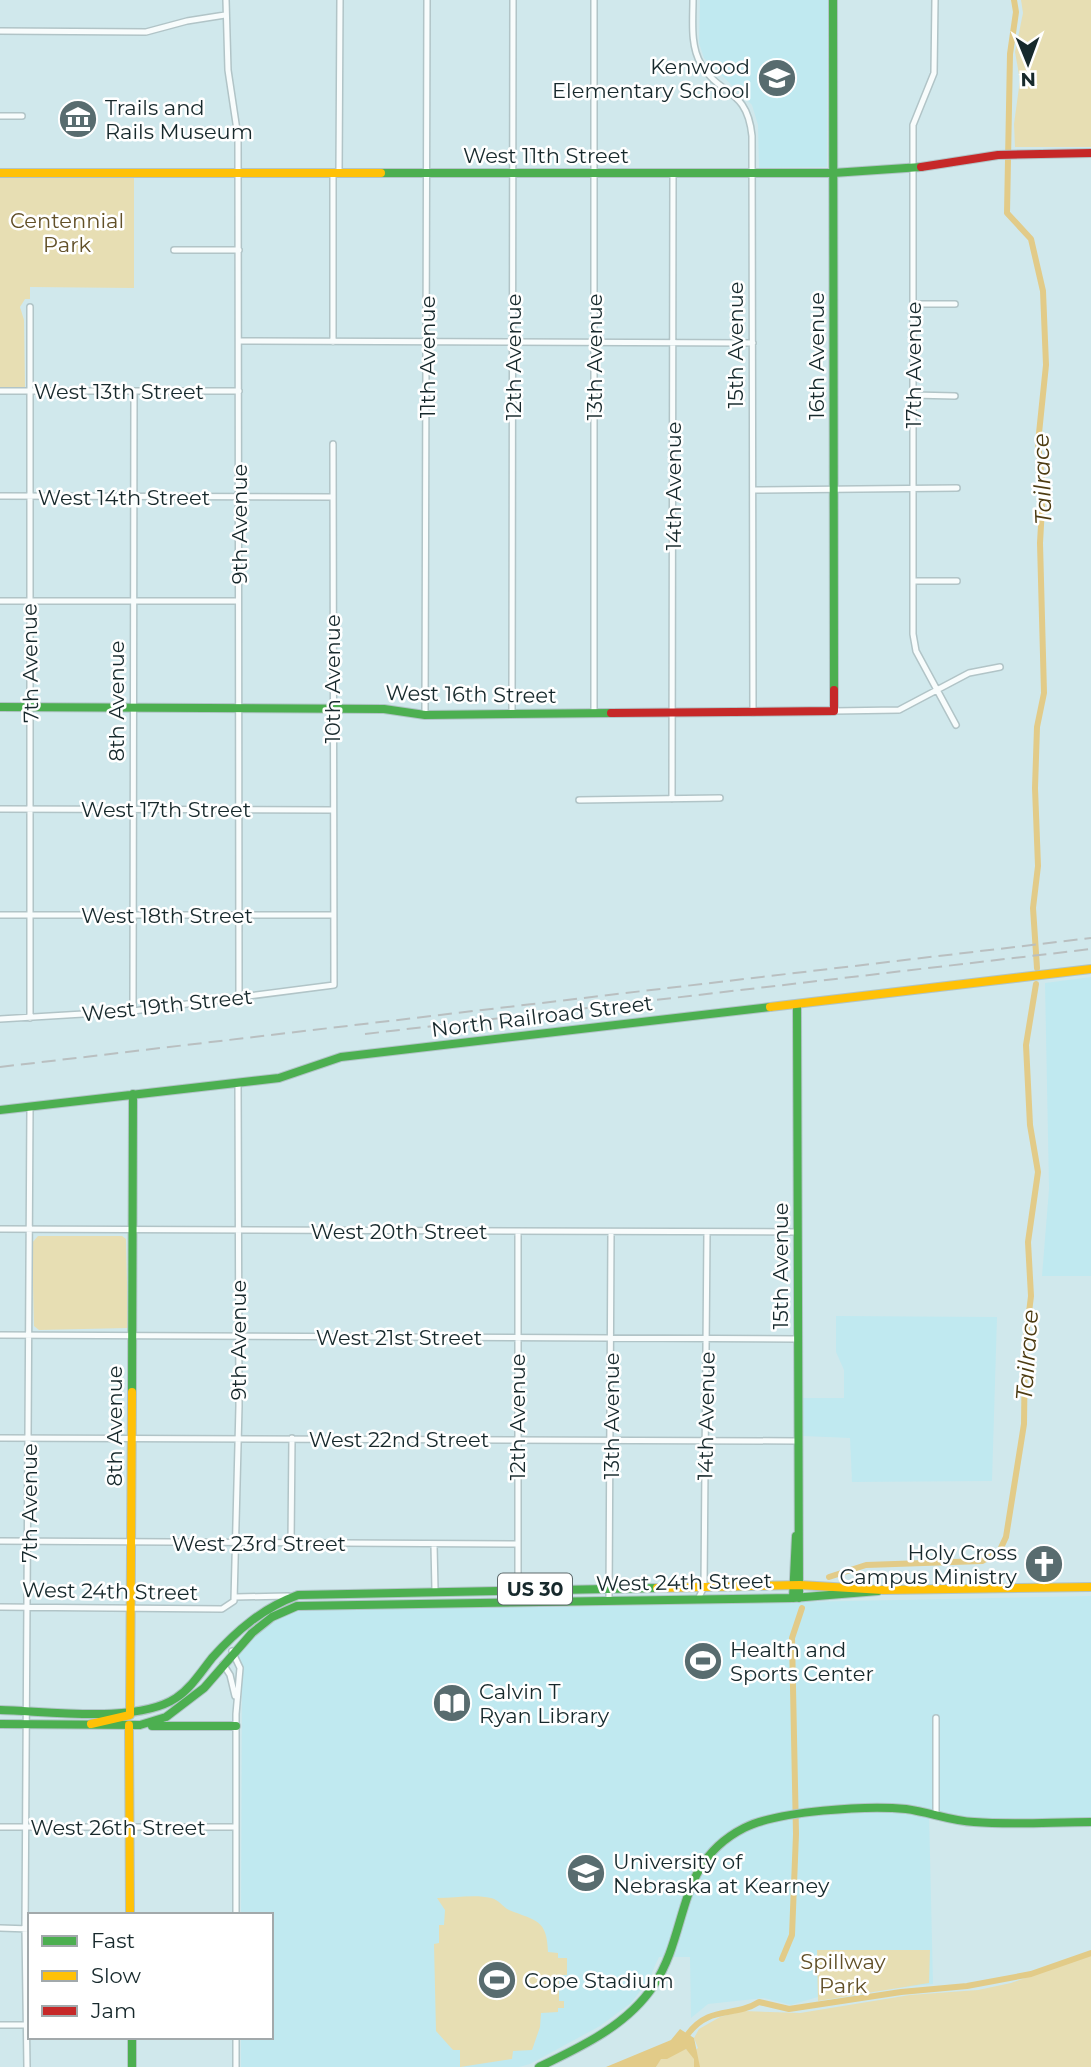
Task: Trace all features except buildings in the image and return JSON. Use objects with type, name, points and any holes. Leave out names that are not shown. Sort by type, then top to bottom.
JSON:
[{"type":"main road","name":"16th Avenue","points":[[834,0],[834,711]]},
{"type":"main road","name":"West 11th Street","points":[[0,173],[833,173],[912,168],[998,155],[1091,153]]},
{"type":"main road","name":"West 16th Street","points":[[0,707],[384,709],[425,715],[834,711]]},
{"type":"main road","name":"North Railroad Street","points":[[0,1110],[288,1076],[341,1057],[797,1006],[1091,969]]},
{"type":"main road","name":"15th Avenue","points":[[796,1598],[797,1006]]},
{"type":"main road","name":"8th Avenue","points":[[130,1710],[133,1094]]},
{"type":"main road","name":"West 24th Street","points":[[130,1710],[168,1704],[190,1686],[255,1614],[298,1595],[435,1590],[797,1586],[853,1586],[883,1590],[1091,1587]]},
{"type":"main road","name":"West 24th Street","points":[[140,1725],[173,1716],[187,1706],[232,1651],[268,1619],[298,1606],[796,1598],[853,1596],[883,1590]]},
{"type":"main road","points":[[223,1664],[221,1653],[227,1642]]},
{"type":"main road","name":"US 30","points":[[0,1710],[130,1710]]},
{"type":"main road","points":[[89,1725],[102,1719],[128,1717],[130,1710]]},
{"type":"main road","name":"US 30","points":[[0,1724],[140,1725]]},
{"type":"main road","points":[[130,1725],[130,1913]]},
{"type":"main road","points":[[140,1725],[236,1726]]},
{"type":"main road","points":[[540,2067],[612,2026],[646,1996],[668,1956],[685,1892],[711,1852],[745,1828],[786,1818],[883,1808],[905,1808],[976,1822],[1091,1822]]},
{"type":"main road","points":[[132,2039],[132,2067]]},
{"type":"street","name":"9th Avenue","points":[[226,0],[227,51],[238,129],[239,997]]},
{"type":"street","points":[[333,342],[340,0]]},
{"type":"street","name":"11th Avenue","points":[[425,715],[428,0]]},
{"type":"street","name":"12th Avenue","points":[[512,714],[513,0]]},
{"type":"street","name":"13th Avenue","points":[[594,0],[594,713]]},
{"type":"street","name":"15th Avenue","points":[[693,0],[694,41],[699,62],[747,110],[752,173],[753,713]]},
{"type":"street","name":"17th Avenue","points":[[934,0],[934,73],[913,125],[913,634],[916,650],[956,724]]},
{"type":"street","points":[[0,32],[146,32],[187,21],[225,15]]},
{"type":"street","points":[[0,116],[22,116]]},
{"type":"street","name":"14th Avenue","points":[[672,799],[673,173]]},
{"type":"street","points":[[174,250],[239,250]]},
{"type":"street","points":[[912,304],[955,304]]},
{"type":"street","name":"7th Avenue","points":[[30,307],[30,1018]]},
{"type":"street","points":[[239,341],[753,343]]},
{"type":"street","name":"West 13th Street","points":[[0,391],[239,391]]},
{"type":"street","name":"8th Avenue","points":[[133,1011],[134,391]]},
{"type":"street","points":[[913,395],[955,396]]},
{"type":"street","name":"10th Avenue","points":[[333,444],[334,985]]},
{"type":"street","points":[[753,489],[957,488]]},
{"type":"street","name":"West 14th Street","points":[[0,496],[332,498]]},
{"type":"street","points":[[913,581],[957,581]]},
{"type":"street","points":[[0,601],[238,601]]},
{"type":"street","name":"West 16th Street","points":[[834,711],[900,710],[969,673],[1000,667]]},
{"type":"street","points":[[579,800],[720,798]]},
{"type":"street","name":"West 17th Street","points":[[0,809],[333,810]]},
{"type":"street","name":"West 18th Street","points":[[0,915],[333,915]]},
{"type":"street","name":"West 19th Street","points":[[0,1019],[133,1011],[334,985]]},
{"type":"street","name":"9th Avenue","points":[[235,1597],[238,1438],[237,1082]]},
{"type":"street","name":"7th Avenue","points":[[27,2067],[30,1107]]},
{"type":"street","name":"West 20th Street","points":[[0,1229],[798,1231]]},
{"type":"street","name":"14th Avenue","points":[[698,1599],[704,1587],[706,1231]]},
{"type":"street","name":"12th Avenue","points":[[517,1602],[518,1232]]},
{"type":"street","name":"13th Avenue","points":[[609,1600],[611,1232]]},
{"type":"street","name":"West 21st Street","points":[[0,1335],[797,1339]]},
{"type":"street","name":"West 22nd Street","points":[[0,1438],[797,1441]]},
{"type":"street","points":[[291,1543],[292,1438]]},
{"type":"street","name":"West 23rd Street","points":[[0,1541],[518,1545]]},
{"type":"street","points":[[434,1545],[435,1590]]},
{"type":"street","name":"West 24th Street","points":[[0,1607],[222,1609],[231,1605],[235,1597],[298,1595]]},
{"type":"street","points":[[232,1651],[240,1668],[236,1703],[236,1913]]},
{"type":"street","points":[[223,1664],[230,1675],[236,1703]]},
{"type":"street","points":[[936,1718],[936,1816]]},
{"type":"street","name":"West 26th Street","points":[[0,1827],[235,1827]]},
{"type":"street","points":[[0,1928],[27,1929]]},
{"type":"street","points":[[0,2025],[28,2025]]},
{"type":"street","points":[[236,2039],[236,2067]]},
{"type":"shaded area","name":"Kenwood Elementary School","points":[[700,0],[828,0],[827,167],[759,168],[758,125],[752,105],[704,58],[699,43]]},
{"type":"shaded area","points":[[1091,977],[1091,1276],[1042,1276],[1049,1189],[1045,983]]},
{"type":"shaded area","points":[[836,1316],[997,1317],[992,1481],[852,1482],[850,1438],[803,1436],[802,1398],[844,1398],[844,1370],[836,1352]]},
{"type":"shaded area","name":"University of Nebraska at Kearney","points":[[1091,1596],[1091,1819],[975,1818],[929,1812],[933,1984],[821,1996],[791,2005],[764,1998],[708,2004],[691,2018],[690,1957],[659,1957],[649,1979],[631,2003],[600,2026],[530,2064],[519,2067],[241,2067],[241,2039],[273,2039],[273,1913],[241,1913],[242,1674],[241,1662],[235,1653],[258,1626],[297,1606],[557,1607]]},
{"type":"shaded area","points":[[680,2029],[694,2038],[700,2067],[694,2067],[694,2059],[686,2049],[667,2059],[661,2059],[656,2067],[606,2067],[671,2040]]},
{"type":"green space","points":[[1021,0],[1091,0],[1091,147],[1015,147],[1014,124],[1020,80],[1015,52],[1023,13]]},
{"type":"green space","name":"Centennial Park","points":[[134,177],[134,288],[30,287],[30,299],[25,299],[20,307],[24,320],[25,387],[0,387],[0,178]]},
{"type":"green space","points":[[38,1236],[122,1236],[126,1239],[128,1328],[39,1330],[34,1326],[32,1243]]},
{"type":"green space","name":"Cope Stadium","points":[[478,1896],[494,1899],[509,1910],[538,1923],[545,1933],[548,1952],[558,1953],[558,1958],[567,1958],[567,1975],[559,1975],[559,2001],[564,2001],[564,2008],[558,2008],[558,2012],[541,2013],[540,2027],[532,2050],[513,2051],[512,2059],[460,2067],[460,2050],[453,2050],[436,2031],[434,1944],[439,1943],[439,1925],[444,1925],[445,1910],[437,1898]]},
{"type":"green space","name":"Spillway Park","points":[[817,1950],[930,1950],[929,1983],[818,2001]]},
{"type":"green space","points":[[1091,1955],[1091,2067],[656,2067],[661,2058],[686,2049],[691,2053],[698,2048],[694,2038],[699,2029],[720,2017],[743,2011],[800,2013],[910,1995],[978,1990],[1011,1983]]},
{"type":"waterway","name":"Tailrace","points":[[1014,0],[1016,12],[1010,54],[1007,213],[1031,239],[1043,291],[1046,365],[1038,443],[1043,490],[1040,543],[1044,693],[1037,727],[1035,788],[1038,866],[1033,908],[1037,968]]},
{"type":"waterway","name":"Tailrace","points":[[829,1577],[866,1565],[982,1561],[999,1552],[1006,1537],[1024,1424],[1025,1345],[1031,1296],[1028,1242],[1038,1172],[1030,1125],[1026,1045],[1036,984]]},
{"type":"waterway","name":"Tailrace","points":[[782,1959],[792,1935],[796,1834],[792,1638],[802,1608]]},
{"type":"waterway","points":[[688,2034],[704,2019],[750,2007],[759,2002],[789,2009],[901,1992],[967,1986],[1031,1974],[1091,1953]]},
{"type":"railway","points":[[0,1067],[1091,938]]},
{"type":"railway","points":[[365,1034],[1091,949]]},
{"type":"traffic: fast","points":[[833,0],[834,690]]},
{"type":"traffic: fast","points":[[381,173],[833,173],[921,167]]},
{"type":"traffic: fast","points":[[0,707],[384,709],[425,715],[611,713]]},
{"type":"traffic: fast","points":[[797,1006],[799,1598]]},
{"type":"traffic: fast","points":[[0,1110],[279,1078],[341,1057],[770,1007]]},
{"type":"traffic: fast","points":[[132,1392],[133,1094]]},
{"type":"traffic: fast","points":[[793,1598],[796,1536]]},
{"type":"traffic: fast","points":[[0,1710],[91,1714],[139,1711],[159,1706],[186,1690],[221,1648],[251,1621],[273,1606],[298,1595],[657,1588]]},
{"type":"traffic: fast","points":[[0,1724],[140,1725],[166,1717],[204,1688],[252,1633],[272,1617],[297,1606],[793,1598],[878,1591]]},
{"type":"traffic: fast","points":[[152,1726],[236,1726]]},
{"type":"traffic: fast","points":[[539,2067],[602,2034],[643,1999],[665,1964],[687,1899],[706,1860],[722,1843],[744,1828],[800,1813],[869,1808],[906,1809],[974,1822],[1091,1822]]},
{"type":"traffic: fast","points":[[132,2039],[132,2067]]},
{"type":"traffic: slow","points":[[0,173],[381,173]]},
{"type":"traffic: slow","points":[[770,1007],[1091,969]]},
{"type":"traffic: slow","points":[[91,1724],[130,1715],[132,1392]]},
{"type":"traffic: slow","points":[[657,1588],[800,1585],[883,1590],[1091,1587]]},
{"type":"traffic: slow","points":[[129,1725],[130,1913]]},
{"type":"traffic: jam","points":[[921,167],[998,155],[1091,153]]},
{"type":"traffic: jam","points":[[611,713],[834,711],[834,690]]},
{"type":"place","name":"Kenwood Elementary School","points":[[777,78]]},
{"type":"place","name":"Trails and Rails Museum","points":[[78,119]]},
{"type":"place","name":"Holy Cross Campus Ministry","points":[[1044,1564]]},
{"type":"place","name":"Health and Sports Center","points":[[703,1661]]},
{"type":"place","name":"Calvin T Ryan Library","points":[[452,1703]]},
{"type":"place","name":"University of Nebraska at Kearney","points":[[586,1873]]},
{"type":"place","name":"Cope Stadium","points":[[497,1980]]}]
